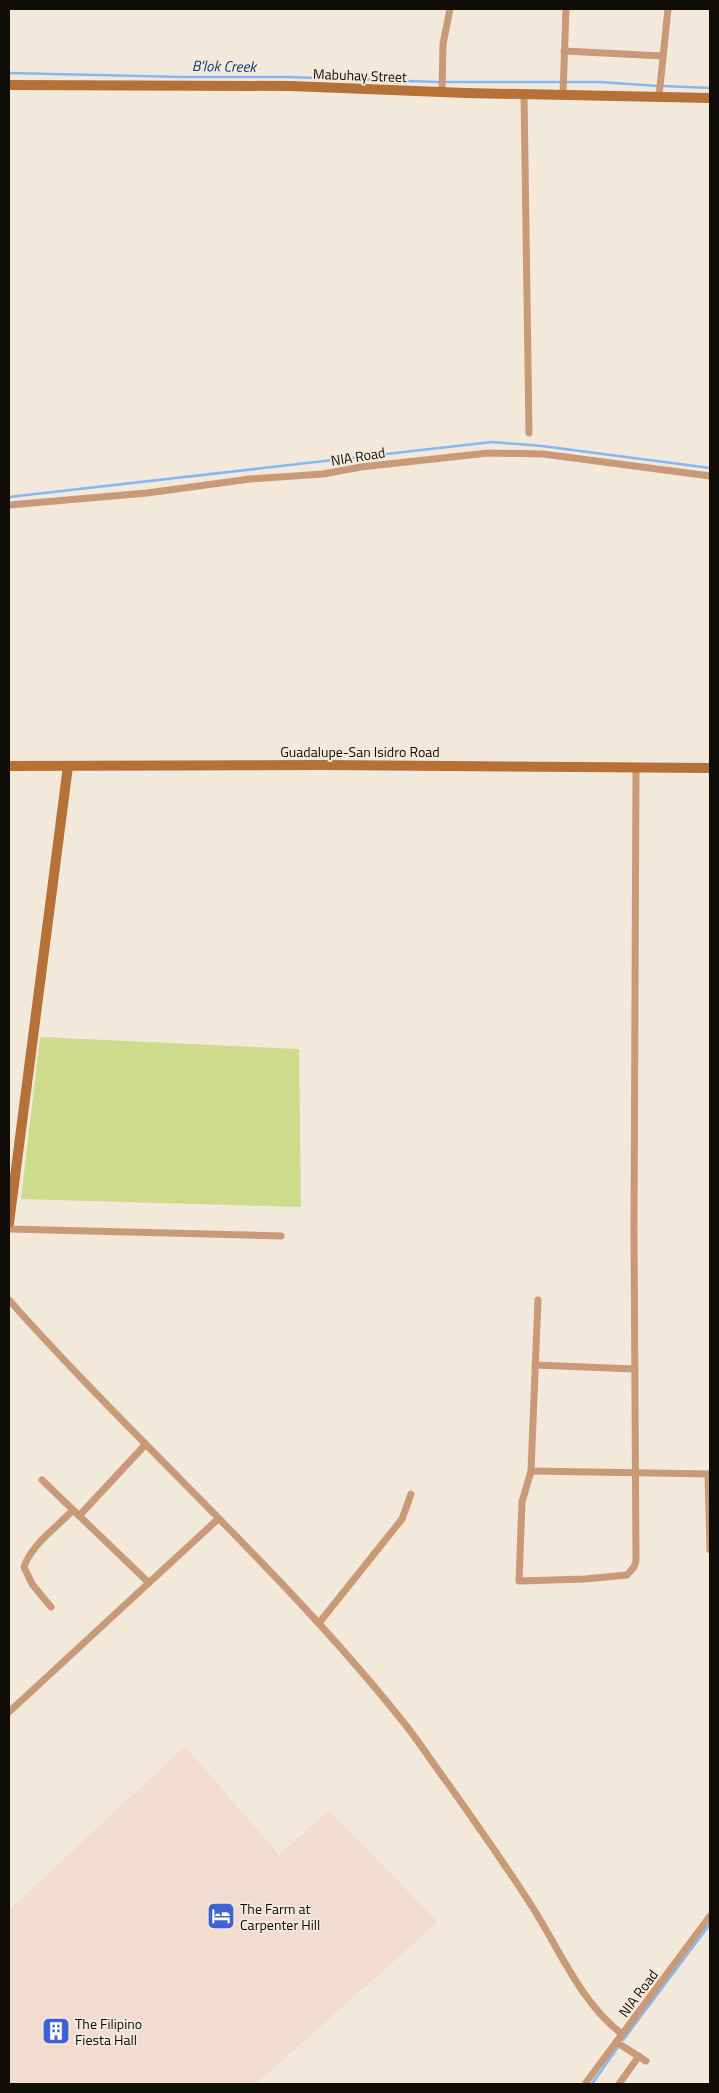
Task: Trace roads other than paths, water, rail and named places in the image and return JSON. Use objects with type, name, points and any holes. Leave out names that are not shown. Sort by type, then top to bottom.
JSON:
[{"type":"street","points":[[442,92],[443,44],[450,9]]},
{"type":"street","points":[[563,94],[566,9]]},
{"type":"street","points":[[659,96],[668,9]]},
{"type":"street","points":[[564,52],[663,56]]},
{"type":"street","name":"Mabuhay Street","points":[[9,85],[291,86],[442,92],[710,98]]},
{"type":"street","points":[[524,93],[529,433]]},
{"type":"street","name":"NIA Road","points":[[9,505],[147,493],[250,479],[323,474],[361,467],[488,453],[542,454],[710,476]]},
{"type":"street","name":"Guadalupe-San Isidro Road","points":[[9,766],[336,765],[710,768]]},
{"type":"street","points":[[9,1223],[68,766]]},
{"type":"street","points":[[538,1300],[531,1471],[522,1502],[519,1581],[620,1576],[631,1571],[636,1561],[634,1174],[636,768]]},
{"type":"street","points":[[9,1230],[281,1236]]},
{"type":"street","points":[[9,1300],[50,1346],[319,1623],[405,1723],[501,1858],[562,1958],[591,2001],[604,2018],[622,2034]]},
{"type":"street","points":[[535,1365],[635,1370]]},
{"type":"street","points":[[51,1607],[32,1584],[24,1567],[27,1559],[34,1550],[76,1513],[146,1445]]},
{"type":"street","points":[[531,1471],[709,1474],[710,1550]]},
{"type":"street","points":[[42,1480],[149,1583]]},
{"type":"street","points":[[319,1623],[402,1519],[411,1494]]},
{"type":"street","points":[[9,1712],[218,1519]]},
{"type":"street","name":"NIA Road","points":[[585,2084],[710,1916]]},
{"type":"street","points":[[616,2042],[646,2061]]},
{"type":"street","points":[[619,2084],[639,2056]]},
{"type":"waterway","name":"B'lok Creek","points":[[9,73],[287,77],[438,82]]},
{"type":"waterway","name":"B'lok Creek","points":[[446,82],[562,82]]},
{"type":"waterway","name":"B'lok Creek","points":[[566,82],[658,86]]},
{"type":"waterway","name":"B'lok Creek","points":[[664,86],[710,88]]},
{"type":"waterway","points":[[9,497],[492,442],[542,446],[710,468]]},
{"type":"waterway","points":[[623,2040],[710,1924]]},
{"type":"waterway","points":[[592,2084],[618,2047]]},
{"type":"place","name":"The Farm at Carpenter Hill","points":[[221,1916]]},
{"type":"place","name":"The Filipino Fiesta Hall","points":[[56,2031]]}]
